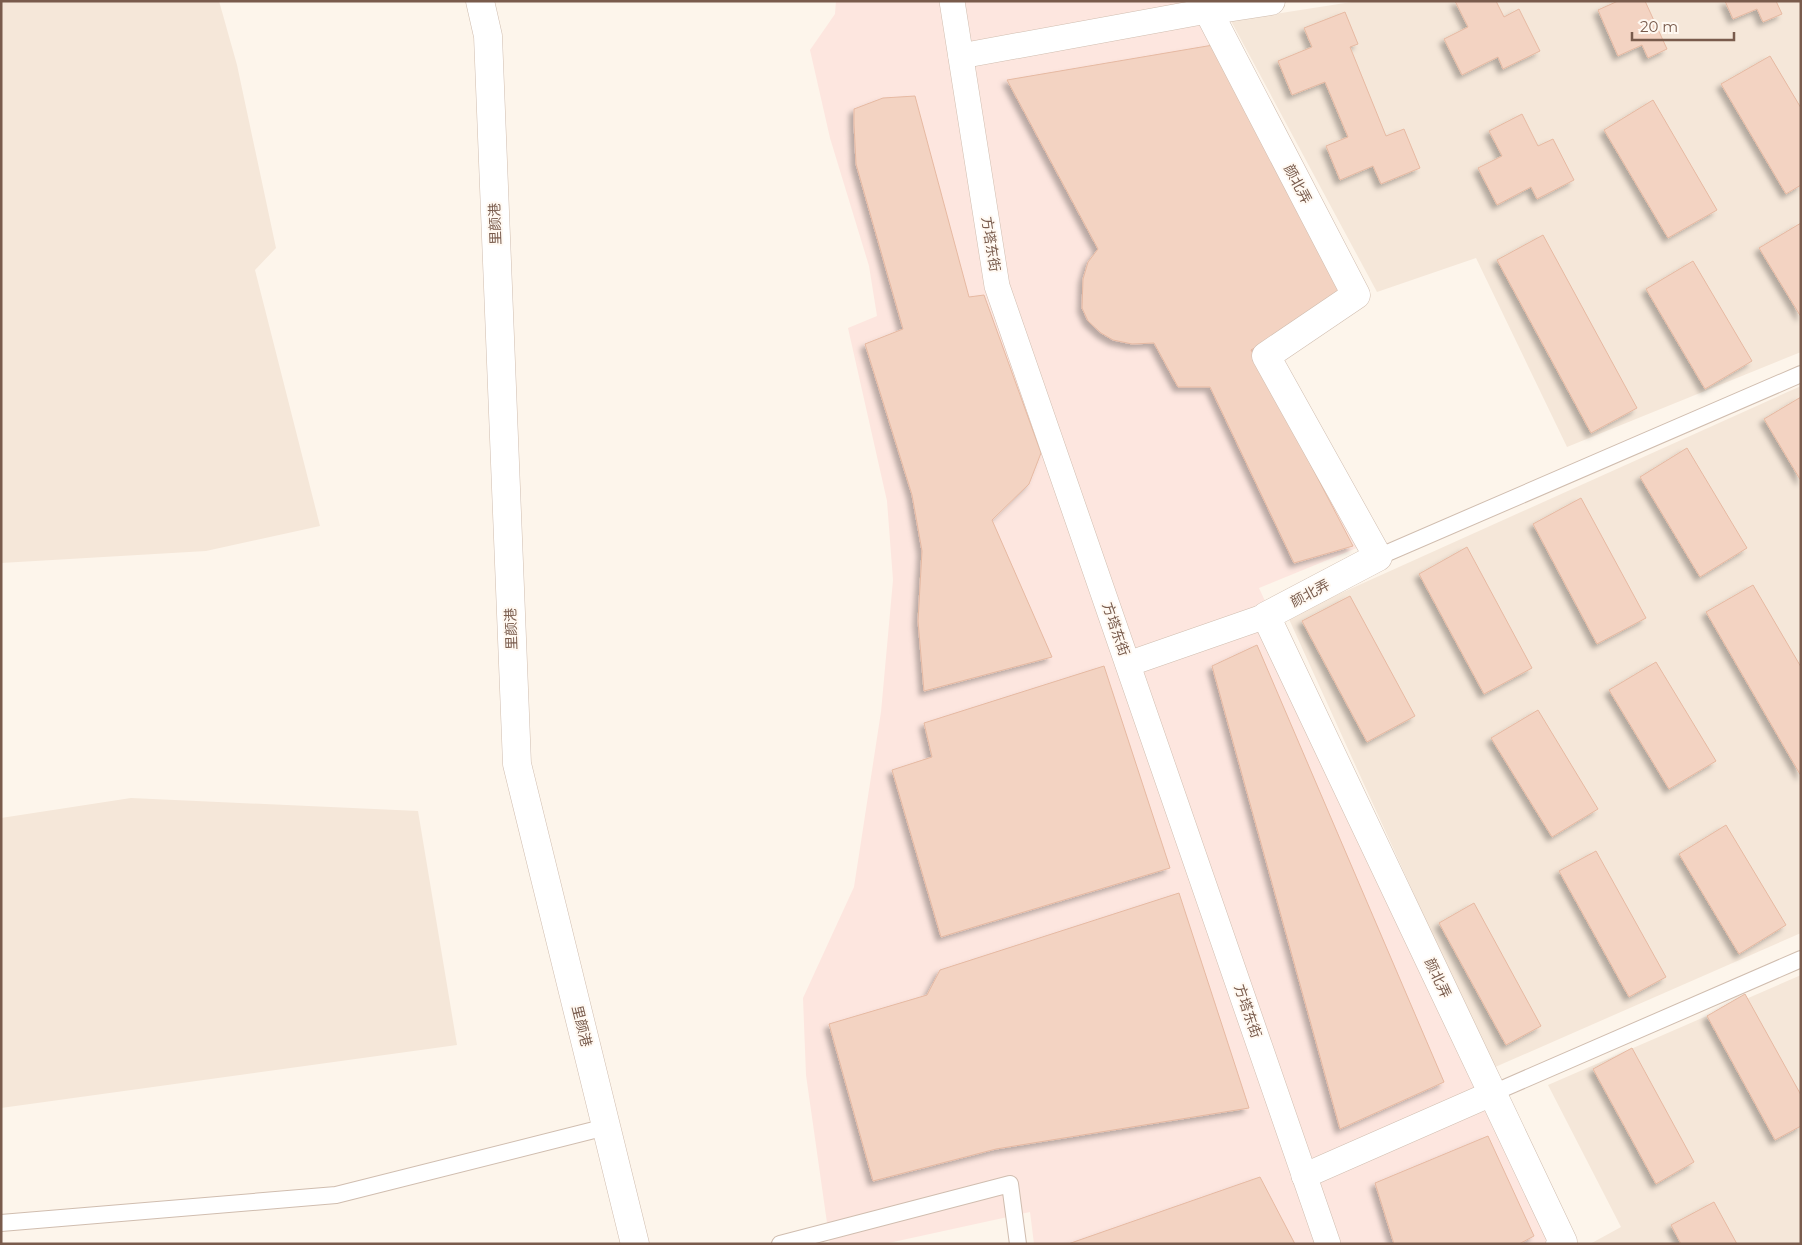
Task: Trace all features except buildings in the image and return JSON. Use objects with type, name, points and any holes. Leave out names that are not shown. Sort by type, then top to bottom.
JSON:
[{"type":"street","name":"里颜港","points":[[480,1],[488,46],[517,764],[635,1244]]},
{"type":"street","name":"方塔东街","points":[[952,1],[997,286],[1328,1244]]},
{"type":"street","points":[[961,56],[1205,6],[1271,1]]},
{"type":"street","name":"颜北弄","points":[[1205,6],[1356,295],[1266,356],[1378,557],[1266,616],[1563,1242],[1560,1244]]},
{"type":"street","points":[[1128,664],[1266,616]]},
{"type":"street","points":[[1304,1176],[1493,1094]]},
{"type":"lane","points":[[1378,557],[1801,374]]},
{"type":"lane","points":[[1493,1094],[1801,959]]},
{"type":"lane","points":[[1,1223],[336,1195],[606,1127]]},
{"type":"lane","points":[[780,1244],[1010,1184],[1018,1244]]},
{"type":"shaded area","points":[[1,1],[219,1],[237,65],[276,248],[255,270],[320,526],[206,551],[1,563]]},
{"type":"shaded area","points":[[836,1],[1202,1],[1350,295],[1258,353],[1364,545],[1259,588],[1559,1239],[1550,1244],[1034,1244],[1030,1212],[884,1244],[830,1244],[806,1075],[803,998],[854,887],[881,712],[893,580],[887,501],[848,328],[877,316],[869,266],[830,138],[810,50],[835,14]]},
{"type":"shaded area","points":[[1358,1],[1801,1],[1801,352],[1567,447],[1476,258],[1377,292],[1231,21]]},
{"type":"shaded area","points":[[1801,386],[1801,933],[1493,1068],[1288,617]]},
{"type":"shaded area","points":[[131,798],[418,811],[457,1045],[1,1108],[1,818]]},
{"type":"shaded area","points":[[1801,975],[1801,1244],[1590,1244],[1621,1227],[1548,1085]]}]
